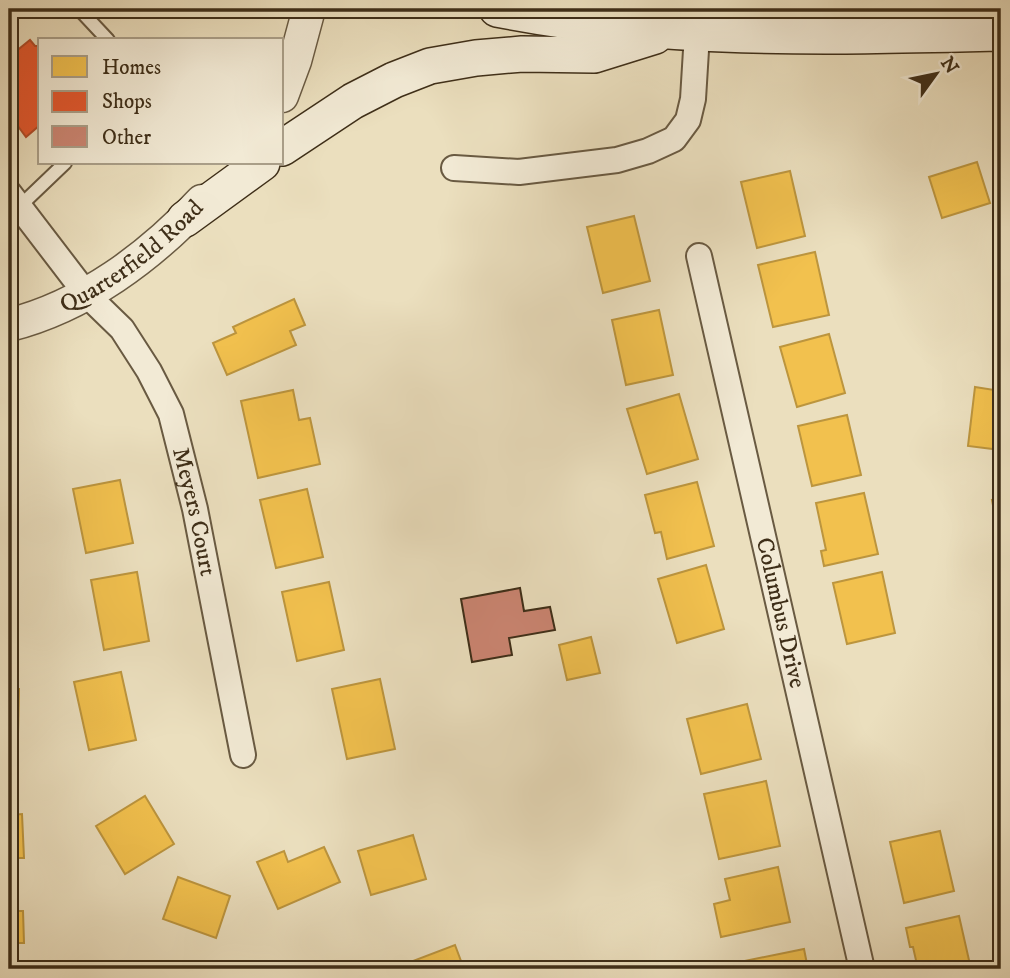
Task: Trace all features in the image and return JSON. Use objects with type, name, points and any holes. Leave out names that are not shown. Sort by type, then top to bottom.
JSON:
[{"type":"main road","points":[[497,9],[590,24],[684,33],[813,37],[1001,33]]},
{"type":"main road","points":[[284,147],[353,101],[394,80],[430,66],[522,54],[594,55],[684,33]]},
{"type":"main road","points":[[185,219],[261,164]]},
{"type":"street","points":[[284,91],[309,9]]},
{"type":"street","points":[[454,168],[519,172],[569,167],[617,160],[648,151],[674,139],[688,120],[693,99],[684,33]]},
{"type":"street","name":"Quarterfield Road","points":[[9,325],[41,315],[87,295],[153,247],[185,219],[236,164]]},
{"type":"street","name":"Meyers Court","points":[[14,200],[87,295],[121,329],[149,371],[171,414],[195,509],[243,755]]},
{"type":"street","name":"Columbus Drive","points":[[699,256],[862,969]]},
{"type":"lane","points":[[79,9],[106,38]]},
{"type":"lane","points":[[14,200],[64,164]]},
{"type":"building: Homes","points":[[977,162],[990,203],[942,218],[929,177]]},
{"type":"building: Homes","points":[[790,171],[805,236],[757,248],[741,182]]},
{"type":"building: Homes","points":[[634,216],[650,281],[603,293],[587,227]]},
{"type":"building: Homes","points":[[815,252],[829,315],[773,327],[758,265]]},
{"type":"building: Homes","points":[[294,299],[305,325],[290,331],[296,345],[227,375],[213,343],[236,333],[233,327]]},
{"type":"building: Homes","points":[[659,310],[673,375],[626,385],[612,320]]},
{"type":"building: Homes","points":[[829,334],[845,393],[797,407],[780,347]]},
{"type":"building: Homes","points":[[975,387],[1001,391],[1001,450],[968,446]]},
{"type":"building: Homes","points":[[293,390],[299,420],[310,418],[320,464],[258,478],[241,401]]},
{"type":"building: Homes","points":[[679,394],[698,459],[647,474],[627,409]]},
{"type":"building: Homes","points":[[847,415],[861,475],[812,486],[798,426]]},
{"type":"building: Homes","points":[[120,480],[133,543],[86,553],[73,489]]},
{"type":"building: Homes","points":[[697,482],[714,546],[667,559],[661,532],[655,533],[645,495]]},
{"type":"building: Homes","points":[[307,489],[323,557],[276,568],[260,500]]},
{"type":"building: Homes","points":[[864,493],[878,554],[824,566],[821,551],[826,550],[816,503]]},
{"type":"building: Homes","points":[[1001,499],[1001,549],[992,500]]},
{"type":"building: Homes","points":[[706,565],[724,629],[677,643],[658,579]]},
{"type":"building: Homes","points":[[137,572],[149,641],[104,650],[91,580]]},
{"type":"building: Homes","points":[[882,572],[895,633],[847,644],[833,583]]},
{"type":"building: Homes","points":[[329,582],[344,650],[297,661],[282,592]]},
{"type":"building: Homes","points":[[591,637],[600,673],[567,680],[559,645]]},
{"type":"building: Homes","points":[[121,672],[136,740],[89,750],[74,682]]},
{"type":"building: Homes","points":[[380,679],[395,749],[347,759],[332,689]]},
{"type":"building: Homes","points":[[9,689],[19,689],[18,734],[9,734]]},
{"type":"building: Homes","points":[[747,704],[761,759],[701,774],[687,719]]},
{"type":"building: Homes","points":[[766,781],[780,846],[719,859],[704,794]]},
{"type":"building: Homes","points":[[9,793],[11,815],[22,814],[24,858],[9,858]]},
{"type":"building: Homes","points":[[145,796],[174,844],[125,874],[96,826]]},
{"type":"building: Homes","points":[[940,831],[954,891],[904,903],[890,842]]},
{"type":"building: Homes","points":[[413,835],[426,879],[371,895],[358,851]]},
{"type":"building: Homes","points":[[324,847],[340,882],[278,909],[257,862],[284,851],[288,862]]},
{"type":"building: Homes","points":[[778,867],[790,922],[721,937],[714,904],[730,900],[725,879]]},
{"type":"building: Homes","points":[[178,877],[230,896],[216,938],[163,919]]},
{"type":"building: Homes","points":[[9,911],[23,911],[24,943],[9,943]]},
{"type":"building: Homes","points":[[959,916],[971,969],[918,969],[906,928]]},
{"type":"building: Homes","points":[[455,945],[464,969],[407,969],[405,964]]},
{"type":"building: Homes","points":[[804,949],[808,969],[726,969],[725,965]]},
{"type":"building: Shops","points":[[30,40],[38,46],[38,127],[26,137],[9,114],[9,57]]},
{"type":"building: Other","points":[[520,588],[524,611],[550,607],[555,630],[509,638],[512,655],[472,662],[461,599]]}]
